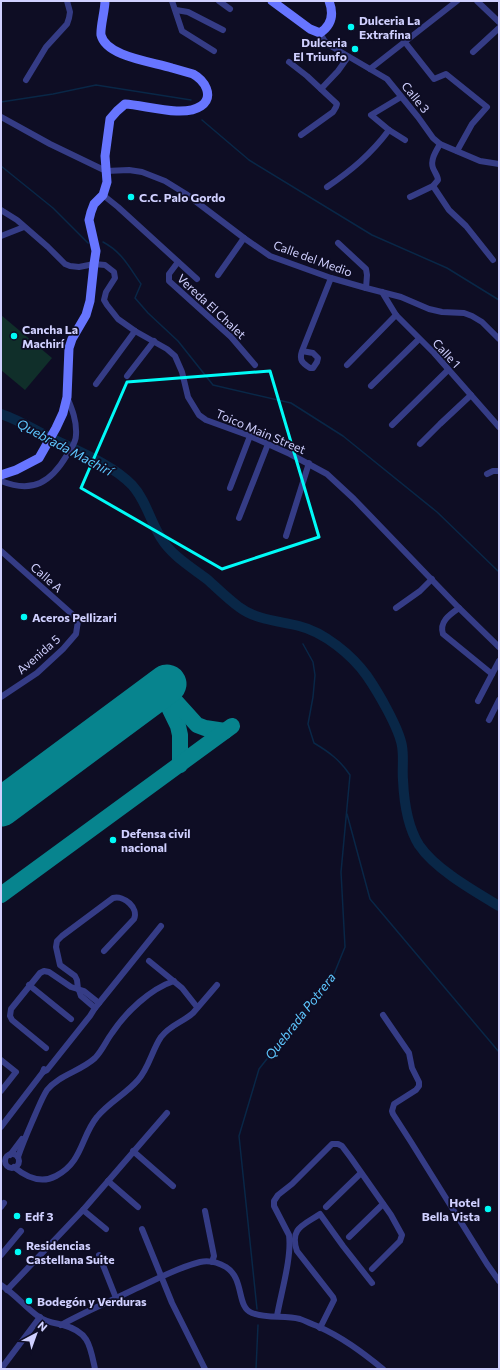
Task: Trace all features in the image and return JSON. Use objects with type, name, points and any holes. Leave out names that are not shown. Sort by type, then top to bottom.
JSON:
[{"type":"main road","points":[[1,475],[16,470],[39,458],[63,413],[67,396],[69,348],[72,338],[86,315],[88,308],[96,251],[89,220],[94,204],[103,195],[107,182],[105,156],[110,119],[117,110],[125,104],[179,112],[190,111],[205,102],[207,96],[205,84],[200,78],[193,74],[132,58],[118,53],[108,46],[103,40],[101,34],[105,1]]},
{"type":"main road","points":[[272,1],[310,29],[320,33],[328,27],[331,21],[332,14],[329,1]]},
{"type":"street","points":[[26,80],[46,47],[67,24],[70,12],[67,1]]},
{"type":"street","points":[[172,1],[182,31],[214,51]]},
{"type":"street","points":[[219,1],[230,9]]},
{"type":"street","points":[[370,69],[457,1]]},
{"type":"street","points":[[477,1],[499,22]]},
{"type":"street","points":[[176,10],[188,12],[223,30]]},
{"type":"street","points":[[473,52],[499,28]]},
{"type":"street","name":"Calle 3","points":[[320,33],[324,40],[348,57],[387,80],[440,144],[480,161],[498,162]]},
{"type":"street","points":[[404,41],[434,79],[446,74],[487,107],[472,124],[457,151]]},
{"type":"street","points":[[321,89],[338,71],[348,57]]},
{"type":"street","points":[[289,62],[337,104],[333,112],[301,135]]},
{"type":"street","points":[[401,96],[371,115],[389,130],[406,140]]},
{"type":"street","points":[[1,117],[106,171]]},
{"type":"street","points":[[327,187],[355,167],[371,152],[389,130]]},
{"type":"street","points":[[410,197],[432,186],[438,180],[432,161],[440,144]]},
{"type":"street","name":"Calle del Medio","points":[[106,171],[128,170],[142,172],[164,181],[186,194],[270,256],[331,278],[401,297],[429,309],[442,312],[464,313],[482,322],[499,339]]},
{"type":"street","points":[[432,186],[449,210],[466,226],[493,260]]},
{"type":"street","name":"Vereda El Chalet","points":[[103,195],[197,279]]},
{"type":"street","points":[[1,210],[48,247],[65,264],[79,267],[94,264]]},
{"type":"street","points":[[1,236],[24,227]]},
{"type":"street","points":[[218,275],[244,238]]},
{"type":"street","points":[[338,243],[366,269],[366,288]]},
{"type":"street","name":"Vereda El Chalet","points":[[178,262],[169,274],[169,281],[231,337],[255,365]]},
{"type":"street","name":"Toico Main Street","points":[[94,264],[105,265],[114,272],[115,278],[106,292],[104,300],[110,312],[135,331],[167,349],[175,356],[182,372],[188,397],[199,415],[206,420],[268,444],[309,463],[327,474],[342,486],[458,608],[499,646]]},
{"type":"street","points":[[302,351],[331,278]]},
{"type":"street","name":"Calle 1","points":[[382,292],[396,315],[434,353],[499,427]]},
{"type":"street","points":[[347,366],[396,315]]},
{"type":"street","points":[[96,384],[135,331]]},
{"type":"street","points":[[372,386],[419,339]]},
{"type":"street","points":[[127,376],[154,341]]},
{"type":"street","points":[[392,425],[448,370]]},
{"type":"street","points":[[420,444],[471,395]]},
{"type":"street","points":[[1,481],[16,486],[38,484],[46,480],[64,461],[76,441],[75,419],[67,396]]},
{"type":"street","points":[[230,488],[250,436]]},
{"type":"street","points":[[239,518],[268,444]]},
{"type":"street","points":[[286,536],[309,463]]},
{"type":"street","points":[[487,474],[493,471],[499,471]]},
{"type":"street","name":"Calle A","points":[[1,551],[78,621]]},
{"type":"street","points":[[396,608],[432,579]]},
{"type":"street","points":[[458,608],[442,624],[441,629],[443,634],[492,674]]},
{"type":"street","name":"Avenida 5","points":[[1,697],[37,673],[63,649],[76,634],[78,621]]},
{"type":"street","points":[[478,701],[499,661]]},
{"type":"street","points":[[489,720],[499,700]]},
{"type":"street","points":[[78,990],[75,976],[60,965],[56,947],[57,941],[113,898],[118,897],[124,899],[135,910],[136,914],[134,919],[104,951]]},
{"type":"street","points":[[1,1127],[43,1072],[44,1068],[88,1013],[95,1008],[161,926]]},
{"type":"street","points":[[149,962],[188,994],[197,1007]]},
{"type":"street","points":[[46,1048],[12,1020],[10,1016],[11,1009],[40,973],[44,971],[54,975],[71,987],[84,991],[95,1008]]},
{"type":"street","points":[[1,1168],[15,1163],[26,1135],[48,1089],[55,1082],[85,1066],[95,1057],[119,1024],[151,993],[160,987],[174,982]]},
{"type":"street","points":[[30,985],[71,1019]]},
{"type":"street","points":[[6,1158],[6,1162],[15,1163],[34,1179],[46,1180],[55,1177],[64,1171],[79,1153],[96,1118],[138,1079],[144,1071],[162,1036],[170,1027],[188,1017],[217,985]]},
{"type":"street","points":[[383,1015],[409,1053],[412,1068],[420,1082],[416,1090],[394,1104],[392,1111],[393,1114],[499,1281]]},
{"type":"street","points":[[1,1060],[16,1072],[1,1090]]},
{"type":"street","points":[[7,1290],[83,1210],[166,1113]]},
{"type":"street","points":[[6,1158],[26,1135]]},
{"type":"street","points":[[277,1316],[290,1239],[273,1203],[275,1199],[332,1144],[342,1146],[383,1204],[402,1235],[400,1241],[372,1269]]},
{"type":"street","points":[[133,1152],[173,1186]]},
{"type":"street","points":[[6,1158],[14,1154],[15,1163]]},
{"type":"street","points":[[326,1207],[361,1172]]},
{"type":"street","points":[[108,1181],[138,1207]]},
{"type":"street","points":[[349,1237],[383,1204]]},
{"type":"street","points":[[83,1210],[106,1230]]},
{"type":"street","points":[[205,1211],[214,1256],[212,1262]]},
{"type":"street","points":[[320,1328],[334,1300],[297,1251],[295,1246],[295,1235],[297,1230],[320,1214],[372,1283]]},
{"type":"street","points":[[142,1229],[178,1314],[205,1369]]},
{"type":"street","points":[[1,1255],[21,1231]]},
{"type":"street","points":[[99,1255],[116,1298]]},
{"type":"street","points":[[61,1324],[162,1276],[200,1262],[212,1262],[225,1266],[235,1275],[244,1307],[251,1313],[301,1320],[320,1328],[345,1340],[383,1369]]},
{"type":"street","points":[[1,1285],[40,1317],[53,1323],[76,1329],[85,1338],[89,1346],[95,1369]]},
{"type":"street","points":[[1,1369],[40,1317]]},
{"type":"highlighted area","points":[[270,371],[319,537],[222,569],[81,488],[127,382]]},
{"type":"green space","name":"Cancha La Machirí","points":[[1,315],[52,358],[25,390],[1,370]]},
{"type":"waterway","points":[[1,102],[53,94],[96,85],[191,100]]},
{"type":"waterway","points":[[202,120],[249,160],[372,235],[447,268],[499,300]]},
{"type":"waterway","points":[[1,166],[53,208],[88,243]]},
{"type":"waterway","points":[[103,242],[120,255],[141,284],[135,298],[148,313],[178,341],[213,385],[291,403],[343,436],[437,512],[499,572]]},
{"type":"waterway","name":"Quebrada Machirí","points":[[1,414],[21,422],[94,458],[124,477],[141,497],[157,531],[165,544],[182,561],[208,580],[239,607],[253,615],[268,620],[299,626],[318,633],[337,645],[354,660],[377,691],[393,720],[400,738],[403,750],[403,788],[405,805],[409,822],[419,845],[426,854],[445,871],[499,906]]},
{"type":"waterway","name":"Quebrada Potrera","points":[[257,1309],[239,1136],[259,1069],[334,974],[345,947],[341,872],[350,775],[334,757],[314,743],[308,724],[315,675],[313,662],[303,644]]},
{"type":"waterway","points":[[347,814],[370,899],[499,1052]]},
{"type":"waterway","name":"Quebrada Potrera","points":[[256,1369],[258,1325]]},
{"type":"taxiway","points":[[160,689],[178,726],[180,735],[180,765]]},
{"type":"taxiway","points":[[169,694],[197,725],[205,728],[225,731]]},
{"type":"taxiway","points":[[1,895],[232,726]]},
{"type":"runway","points":[[1,807],[167,684]]},
{"type":"place","name":"Dulceria La Extrafina","points":[[351,27]]},
{"type":"place","name":"Dulceria El Triunfo","points":[[355,49]]},
{"type":"place","name":"C.C. Palo Gordo","points":[[131,197]]},
{"type":"place","name":"Cancha La Machirí","points":[[14,336]]},
{"type":"place","name":"Aceros Pellizari","points":[[24,617]]},
{"type":"place","name":"Defensa civil nacional","points":[[113,840]]},
{"type":"place","name":"Hotel Bella Vista","points":[[488,1209]]},
{"type":"place","name":"Edf 3","points":[[17,1216]]},
{"type":"place","name":"Residencias Castellana Suite","points":[[18,1252]]},
{"type":"place","name":"Bodegón y Verduras","points":[[29,1301]]}]
